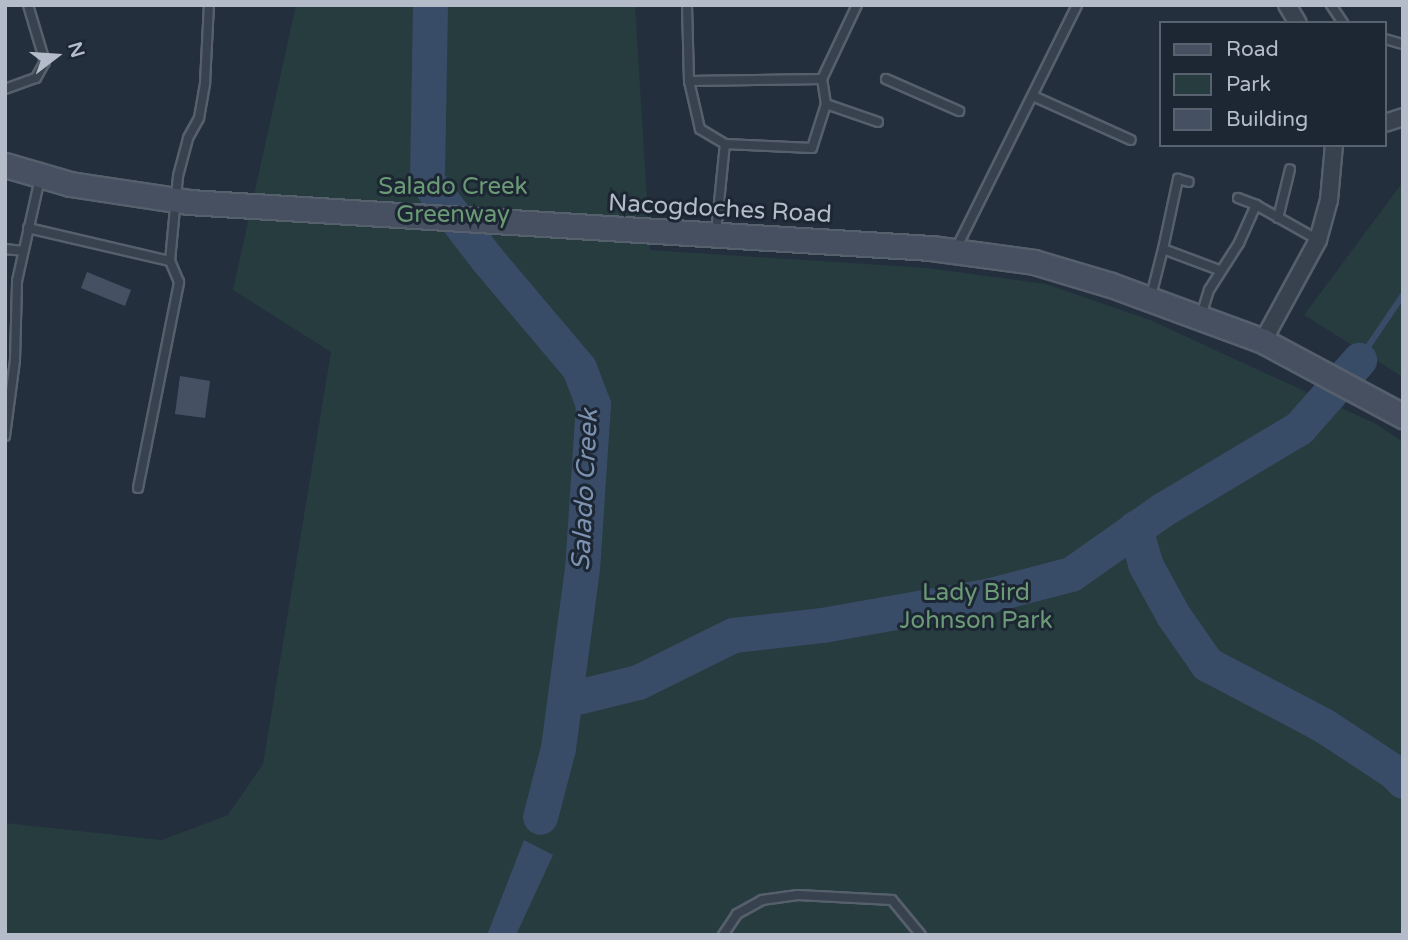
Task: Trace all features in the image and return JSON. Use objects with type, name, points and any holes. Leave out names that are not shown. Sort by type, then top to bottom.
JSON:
[{"type":"main road","name":"Nacogdoches Road","points":[[5,165],[130,195],[177,200],[954,251],[1034,262],[1150,299],[1263,341],[1400,414]]},
{"type":"street","points":[[1287,5],[1297,21]]},
{"type":"street","points":[[1263,341],[1318,240],[1329,200],[1334,147]]},
{"type":"lane","points":[[5,89],[36,78],[45,62],[28,5]]},
{"type":"lane","points":[[138,488],[179,282],[170,261],[178,176],[188,138],[199,118],[205,83],[209,5]]},
{"type":"lane","points":[[687,5],[689,81],[700,129],[725,144],[812,148],[826,104],[822,79],[857,5]]},
{"type":"lane","points":[[954,251],[1077,5]]},
{"type":"lane","points":[[1331,5],[1342,21]]},
{"type":"lane","points":[[689,81],[822,79]]},
{"type":"lane","points":[[886,79],[959,111]]},
{"type":"lane","points":[[1033,96],[1131,141]]},
{"type":"lane","points":[[826,104],[878,122]]},
{"type":"lane","points":[[715,235],[725,144]]},
{"type":"lane","points":[[1278,218],[1290,169]]},
{"type":"lane","points":[[5,436],[15,360],[17,281],[40,175]]},
{"type":"lane","points":[[1150,299],[1178,179],[1189,182]]},
{"type":"lane","points":[[1238,198],[1256,205],[1318,240]]},
{"type":"lane","points":[[1201,317],[1219,270],[1239,243],[1256,205]]},
{"type":"lane","points":[[28,228],[170,261]]},
{"type":"lane","points":[[5,249],[23,251]]},
{"type":"lane","points":[[1163,249],[1194,256],[1219,270]]},
{"type":"lane","points":[[723,935],[737,914],[762,900],[798,895],[892,900],[921,935]]},
{"type":"green space","points":[[296,5],[635,5],[650,250],[927,268],[1046,284],[1150,320],[1376,424],[1403,442],[1403,935],[5,935],[5,823],[162,840],[228,815],[263,764],[331,352],[233,290]]},
{"type":"green space","points":[[1403,182],[1403,377],[1304,315]]},
{"type":"water","points":[[524,840],[553,855],[516,935],[487,935]]},
{"type":"building","points":[[87,272],[131,290],[125,306],[81,288]]},
{"type":"building","points":[[180,376],[210,381],[205,418],[175,414]]},
{"type":"waterway","name":"Salado Creek","points":[[430,5],[427,181],[487,259],[579,368],[593,404],[582,568],[558,748],[540,817]]},
{"type":"waterway","points":[[1359,360],[1403,295]]},
{"type":"waterway","points":[[565,700],[638,682],[733,635],[822,625],[987,596],[1071,574],[1162,510],[1299,428],[1359,360]]},
{"type":"waterway","points":[[1135,528],[1145,564],[1173,615],[1207,664],[1323,725],[1393,771],[1403,781]]},
{"type":"park label","name":"Salado Creek Greenway","points":[[453,201]]},
{"type":"park label","name":"Lady Bird Johnson Park","points":[[976,607]]}]
